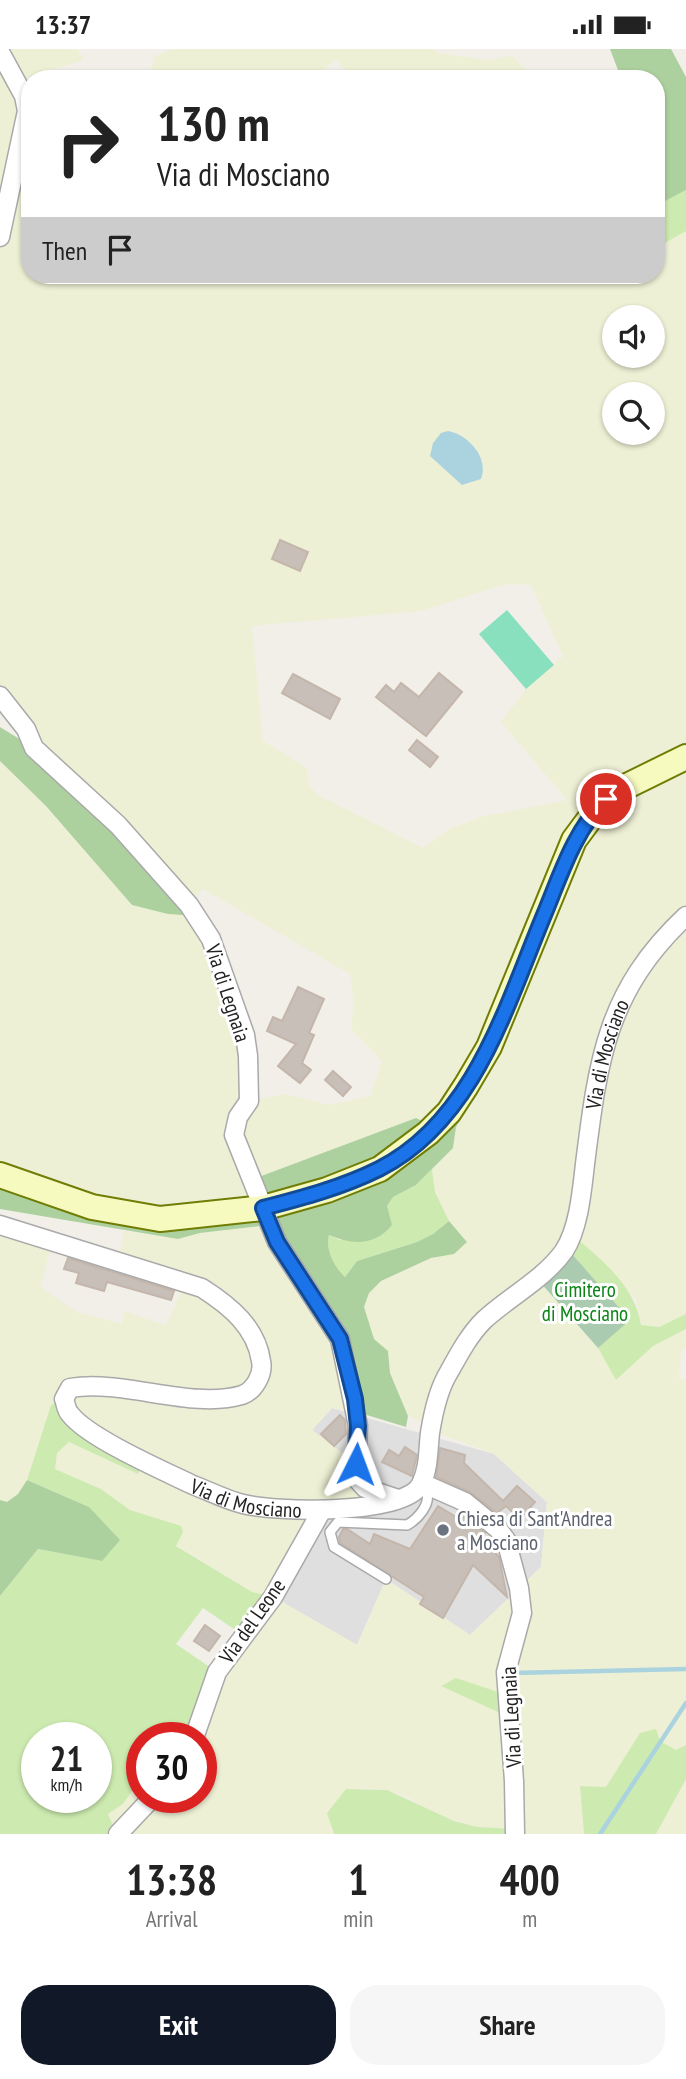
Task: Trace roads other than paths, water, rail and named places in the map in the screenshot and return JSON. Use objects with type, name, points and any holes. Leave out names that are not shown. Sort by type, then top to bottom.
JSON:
[{"type":"main road","points":[[0,1175],[92,1207],[160,1219],[263,1208],[327,1190],[380,1169],[428,1133],[449,1112],[489,1047],[574,840],[606,799],[686,757]]},
{"type":"street","points":[[0,52],[21,90]]},
{"type":"street","points":[[0,237],[21,139]]},
{"type":"street","name":"Via di Legnaia","points":[[0,696],[26,729],[34,748],[118,825],[189,905],[211,939],[245,1035],[249,1101],[237,1117],[234,1135],[277,1242],[340,1339],[358,1426],[356,1478],[365,1488],[398,1499]]},
{"type":"street","name":"Via di Mosciano","points":[[0,1225],[202,1289],[229,1306],[255,1336],[262,1364],[257,1384],[245,1395],[217,1399],[106,1387],[70,1388],[64,1399],[68,1412],[78,1422],[111,1443],[193,1485],[243,1504],[322,1510],[361,1509],[398,1499],[421,1486],[427,1468],[430,1430],[445,1379],[470,1336],[486,1318],[548,1268],[564,1250],[572,1234],[583,1179],[596,1081],[608,1033],[636,971],[659,941],[686,916]]},
{"type":"street","name":"Via di Legnaia","points":[[421,1486],[465,1502],[498,1529],[506,1540],[519,1588],[522,1613],[506,1672],[515,1834]]},
{"type":"street","name":"Via del Leone","points":[[200,1722],[217,1672],[273,1597],[322,1510]]},
{"type":"street","points":[[118,1834],[138,1813]]},
{"type":"lane","points":[[386,1579],[334,1547],[330,1532],[338,1522],[407,1525],[414,1521],[426,1504],[427,1493],[421,1486]]},
{"type":"water","points":[[448,431],[470,442],[480,456],[483,471],[481,479],[462,485],[430,456],[433,443],[441,433]]},
{"type":"waterway","points":[[513,1673],[686,1669]]},
{"type":"waterway","points":[[600,1834],[686,1703]]},
{"type":"place","name":"Chiesa di Sant'Andrea a Mosciano","points":[[443,1530]]},
{"type":"park label","name":"Cimitero di Mosciano","points":[[585,1301]]}]
